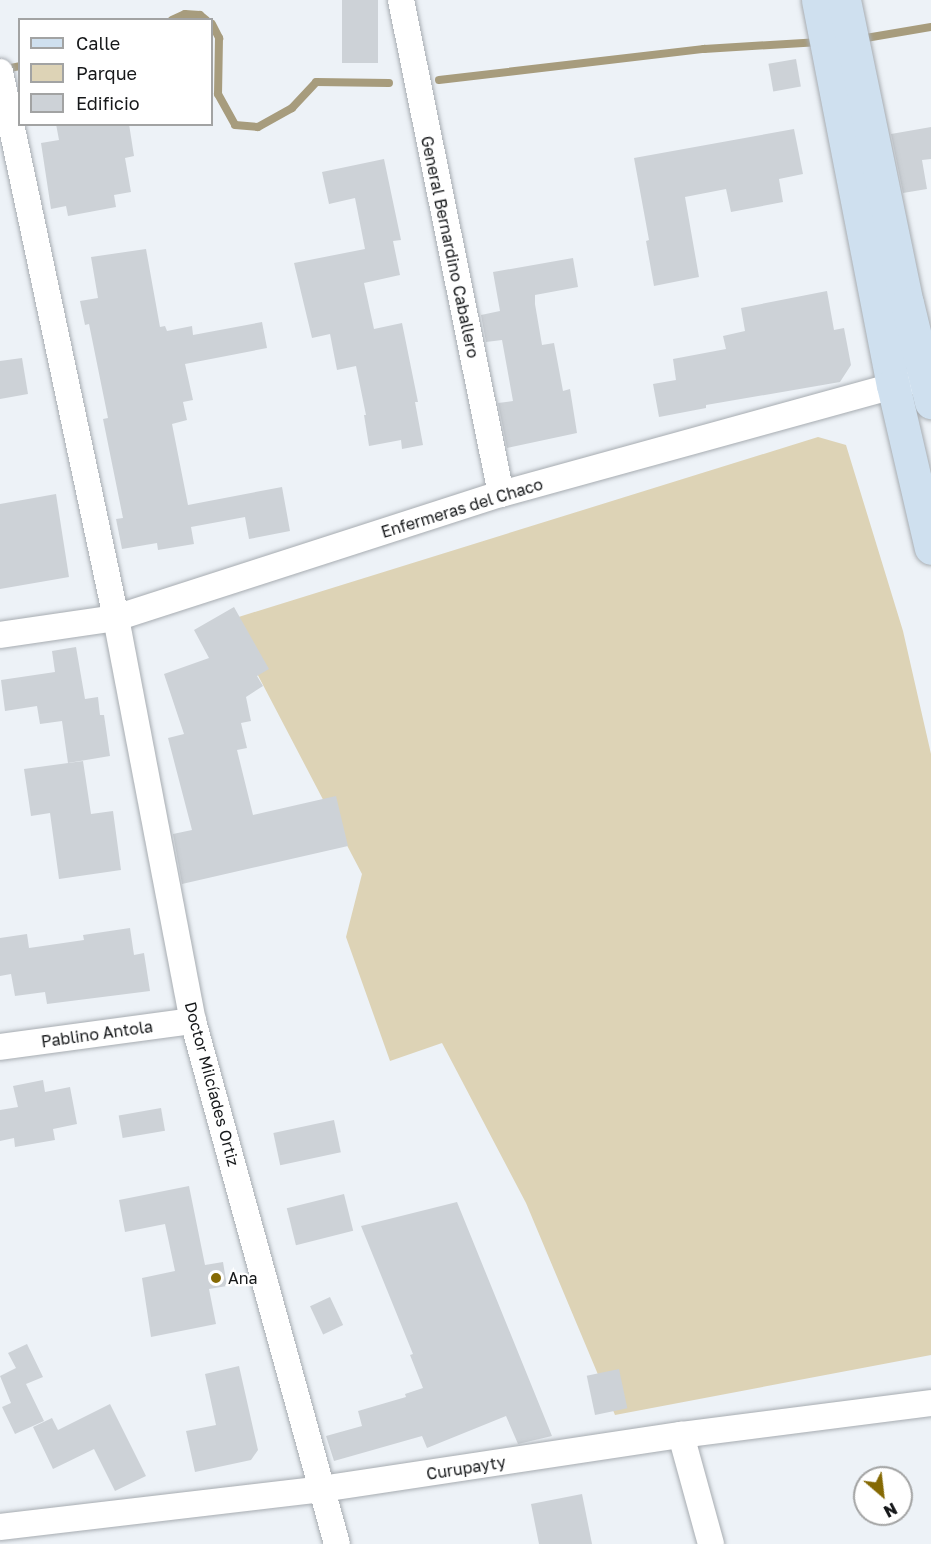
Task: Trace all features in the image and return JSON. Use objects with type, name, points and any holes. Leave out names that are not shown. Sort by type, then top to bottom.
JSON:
[{"type":"main road","points":[[828,4],[928,390]]},
{"type":"main road","points":[[851,94],[893,385],[931,548]]},
{"type":"street","name":"General Bernardino Caballero","points":[[401,0],[501,494]]},
{"type":"street","name":"Doctor Milcíades Ortiz","points":[[2,80],[11,179],[116,618],[194,1021],[337,1544]]},
{"type":"street","name":"Enfermeras del Chaco","points":[[0,634],[116,618],[501,494],[893,385],[928,390]]},
{"type":"street","name":"Pablino Antola","points":[[0,1047],[194,1021]]},
{"type":"street","name":"Curupayty","points":[[0,1527],[322,1490],[681,1435],[931,1403]]},
{"type":"street","points":[[681,1435],[711,1544]]},
{"type":"green space","points":[[818,437],[846,445],[903,631],[931,754],[931,1355],[615,1415],[526,1203],[442,1043],[390,1061],[346,937],[362,874],[229,620]]},
{"type":"building","points":[[342,0],[378,0],[378,63],[342,63]]},
{"type":"building","points":[[796,59],[801,87],[773,91],[768,64]]},
{"type":"building","points":[[56,126],[129,126],[134,156],[125,158],[131,192],[114,195],[116,207],[68,216],[66,206],[51,209],[41,143],[59,140]]},
{"type":"building","points":[[931,127],[931,159],[922,160],[927,189],[903,193],[891,134]]},
{"type":"building","points":[[794,129],[803,174],[779,179],[783,202],[731,212],[726,189],[685,197],[699,277],[654,286],[646,241],[649,240],[634,158]]},
{"type":"building","points":[[384,159],[401,240],[393,241],[400,275],[364,283],[374,329],[402,323],[418,402],[415,402],[423,445],[402,449],[401,440],[369,446],[364,415],[366,415],[356,366],[337,370],[330,334],[312,338],[294,263],[365,249],[355,198],[329,204],[322,172]]},
{"type":"building","points":[[146,249],[160,327],[165,326],[167,331],[192,326],[193,335],[262,322],[267,348],[185,364],[193,400],[183,402],[187,420],[172,424],[188,505],[282,487],[290,531],[249,539],[245,517],[191,527],[194,544],[158,550],[157,543],[122,549],[116,519],[123,518],[103,419],[108,418],[89,324],[85,325],[80,301],[98,298],[91,257]]},
{"type":"building","points":[[573,258],[578,287],[535,295],[535,304],[542,345],[554,343],[563,391],[570,389],[577,433],[507,448],[498,403],[513,401],[502,340],[486,342],[481,315],[500,311],[493,272]]},
{"type":"building","points":[[827,291],[834,330],[844,328],[851,365],[840,382],[706,405],[706,408],[659,417],[653,384],[676,380],[673,359],[726,349],[723,336],[745,331],[741,308]]},
{"type":"building","points":[[22,358],[28,394],[0,399],[0,361]]},
{"type":"building","points":[[56,494],[69,577],[0,589],[0,504]]},
{"type":"building","points":[[234,607],[269,669],[257,676],[263,686],[246,697],[251,721],[241,723],[247,748],[237,750],[253,815],[336,796],[348,846],[182,884],[173,834],[192,830],[168,738],[184,734],[164,674],[209,658],[194,630]]},
{"type":"building","points":[[76,647],[85,699],[98,697],[100,715],[104,715],[110,756],[68,763],[62,721],[40,724],[37,706],[5,711],[1,680],[55,672],[52,651]]},
{"type":"building","points":[[83,761],[91,814],[113,811],[121,870],[59,879],[50,813],[31,816],[24,769]]},
{"type":"building","points":[[130,928],[134,955],[144,953],[150,991],[47,1004],[45,992],[15,996],[11,974],[0,976],[0,938],[27,934],[29,948],[84,940],[83,935]]},
{"type":"building","points":[[43,1080],[45,1092],[70,1087],[77,1124],[53,1129],[55,1140],[15,1147],[14,1138],[0,1141],[0,1110],[18,1107],[13,1086]]},
{"type":"building","points":[[161,1108],[165,1131],[123,1138],[119,1115]]},
{"type":"building","points":[[334,1120],[341,1152],[280,1165],[273,1133]]},
{"type":"building","points":[[189,1186],[205,1265],[223,1262],[227,1286],[209,1289],[216,1324],[151,1337],[142,1278],[175,1271],[165,1224],[125,1232],[119,1200]]},
{"type":"building","points":[[344,1194],[353,1231],[296,1245],[287,1208]]},
{"type":"building","points":[[457,1202],[552,1436],[518,1444],[506,1416],[427,1448],[422,1436],[334,1461],[326,1436],[362,1426],[358,1411],[406,1397],[405,1394],[423,1388],[410,1355],[413,1354],[361,1226]]},
{"type":"building","points":[[330,1297],[343,1325],[323,1334],[310,1306]]},
{"type":"building","points":[[27,1344],[43,1377],[26,1384],[44,1421],[15,1434],[2,1407],[11,1403],[0,1376],[16,1368],[8,1353]]},
{"type":"building","points":[[239,1366],[258,1450],[251,1460],[195,1472],[186,1431],[216,1425],[205,1374]]},
{"type":"building","points":[[619,1369],[627,1408],[595,1415],[587,1376]]},
{"type":"building","points":[[110,1404],[146,1476],[115,1491],[94,1449],[53,1469],[33,1427],[52,1418],[58,1430]]},
{"type":"building","points":[[582,1494],[592,1544],[539,1544],[531,1504]]},
{"type":"waterway","points":[[176,18],[185,14],[200,15],[204,18]]},
{"type":"waterway","points":[[213,26],[219,38],[218,94],[235,125],[258,127],[292,108],[316,82],[389,83]]},
{"type":"waterway","points":[[860,39],[931,27]]},
{"type":"waterway","points":[[439,80],[704,49],[820,42]]},
{"type":"waterway","points":[[0,70],[18,66]]},
{"type":"place","name":"Ana","points":[[216,1278]]}]
